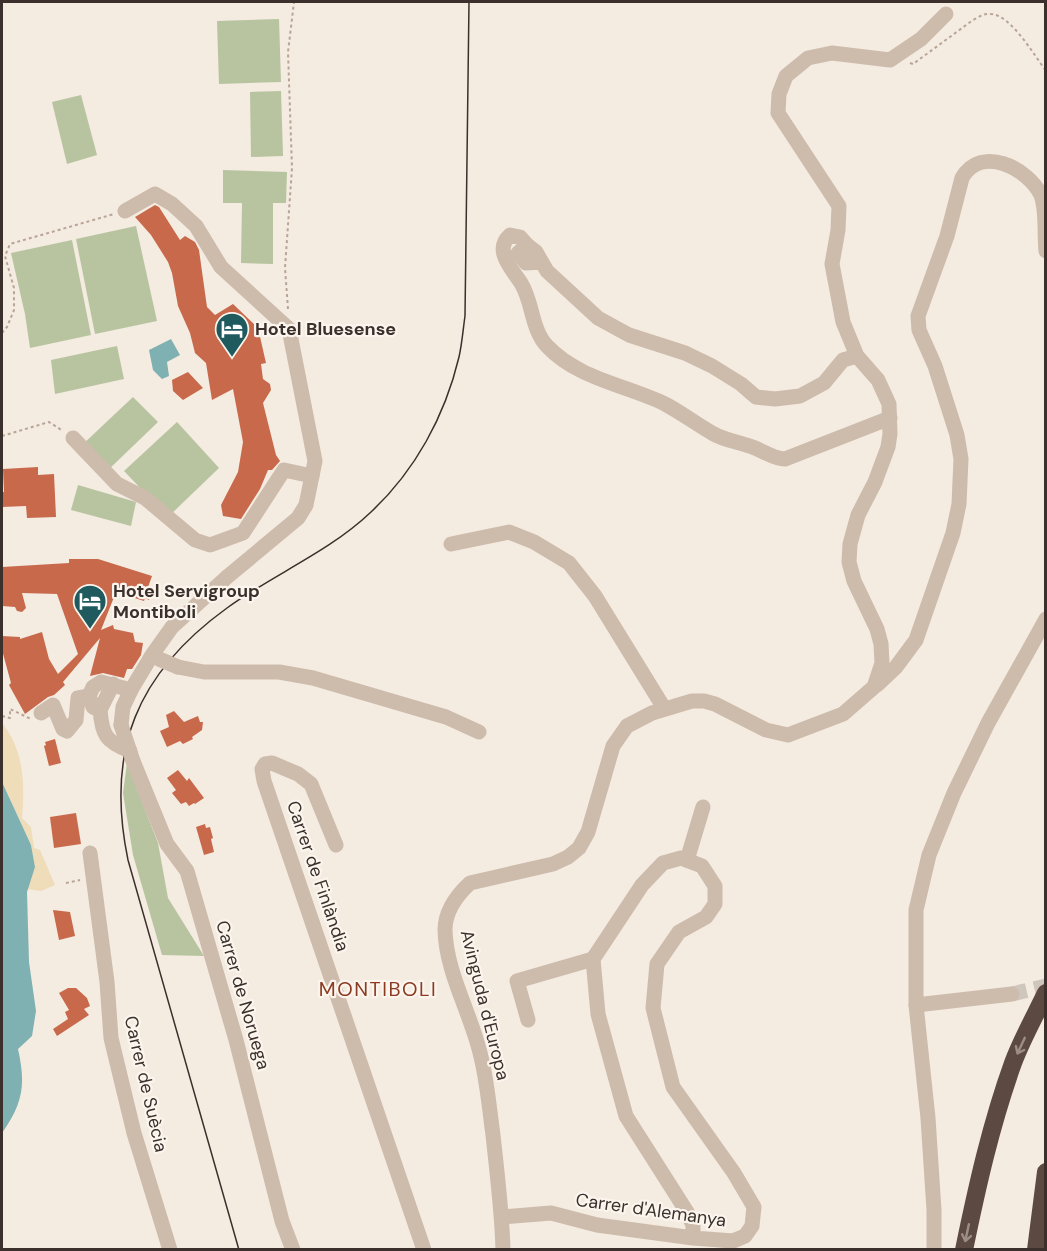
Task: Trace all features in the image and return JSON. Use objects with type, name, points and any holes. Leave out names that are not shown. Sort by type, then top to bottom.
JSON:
[{"type":"highway","points":[[964,1250],[1000,1102],[1014,1061],[1046,993]]},
{"type":"highway","points":[[1036,1250],[1046,1172]]},
{"type":"street","points":[[874,687],[882,663],[881,644],[877,629],[854,581],[849,562],[850,544],[858,515],[884,460],[890,434],[889,404],[878,380],[856,356],[843,322],[832,264],[838,230],[839,206],[778,113],[779,94],[786,76],[808,58],[832,52],[890,60],[921,39],[946,14]]},
{"type":"street","name":"Avinguda d'Europa","points":[[503,1250],[502,1217],[486,1080],[472,1023],[449,958],[445,927],[454,900],[470,884],[553,864],[568,857],[579,848],[588,832],[613,746],[627,726],[664,708],[692,701],[704,701],[715,704],[766,730],[788,735],[843,714],[896,667],[916,640],[953,533],[959,504],[961,469],[957,435],[935,366],[919,330],[918,316],[947,236],[962,178],[967,170],[986,161],[1000,162],[1015,168],[1029,179],[1041,195],[1045,209],[1046,251]]},
{"type":"street","points":[[100,710],[93,706],[89,696],[93,687],[101,682],[131,690],[155,657],[172,627],[227,577],[298,518],[306,505],[315,461],[289,329],[221,267],[196,226],[172,204],[155,194],[125,211]]},
{"type":"street","points":[[856,356],[843,360],[824,383],[800,396],[775,399],[756,397],[741,384],[685,352],[629,335],[598,318],[547,271],[536,252],[520,237],[510,234],[506,238],[504,254],[507,262],[527,294],[538,333],[549,348],[587,374],[666,405],[724,439],[753,447],[778,459],[785,459],[890,418]]},
{"type":"street","points":[[73,438],[117,484],[145,498],[195,540],[210,545],[243,533],[284,470],[312,476]]},
{"type":"street","points":[[452,544],[509,532],[534,542],[569,563],[595,596],[664,708]]},
{"type":"street","points":[[934,1250],[934,1210],[928,1118],[916,1005],[916,910],[929,855],[954,793],[988,723],[1046,619]]},
{"type":"street","points":[[155,657],[178,667],[204,672],[279,672],[313,678],[446,717],[479,732]]},
{"type":"street","points":[[113,684],[100,710],[101,726],[108,740],[131,756]]},
{"type":"street","name":"Carrer de Noruega","points":[[131,690],[123,707],[121,725],[131,756],[167,844],[187,871],[236,1040],[282,1221],[293,1250]]},
{"type":"street","points":[[41,713],[53,705],[63,729],[67,732],[75,720],[78,698],[89,696]]},
{"type":"street","name":"Carrer de Finlàndia","points":[[336,845],[311,784],[298,774],[272,763],[265,764],[262,769],[264,781],[424,1250]]},
{"type":"street","points":[[528,1020],[517,981],[593,959],[649,878],[663,863],[681,858],[687,860],[703,807]]},
{"type":"street","name":"Carrer de Suècia","points":[[90,853],[107,982],[111,1038],[134,1133],[170,1250]]},
{"type":"street","name":"Carrer d'Alemanya","points":[[502,1217],[551,1213],[597,1225],[733,1241],[745,1236],[752,1226],[754,1207],[734,1173],[673,1087],[653,1008],[657,964],[679,932],[706,917],[715,904],[715,886],[702,866],[687,860]]},
{"type":"street","points":[[593,959],[598,1014],[626,1116],[687,1212],[693,1225],[693,1238]]},
{"type":"street","points":[[916,1005],[1012,994]]},
{"type":"path","points":[[289,329],[285,268],[292,168],[288,52],[294,2]]},
{"type":"path","points":[[890,60],[913,64],[973,20],[991,14],[998,16],[1018,32],[1046,71]]},
{"type":"path","points":[[2,333],[14,310],[14,288],[5,256],[10,244],[125,211]]},
{"type":"path","points":[[2,436],[49,422],[73,438]]},
{"type":"path","points":[[2,716],[10,718],[10,709],[30,720],[41,713]]},
{"type":"path","points":[[66,883],[83,879]]},
{"type":"green space","points":[[279,19],[281,82],[219,84],[217,21]]},
{"type":"green space","points":[[281,91],[283,156],[251,157],[250,92]]},
{"type":"green space","points":[[81,95],[97,155],[67,164],[52,102]]},
{"type":"green space","points":[[223,170],[287,172],[286,203],[273,203],[273,264],[241,263],[242,203],[223,203]]},
{"type":"green space","points":[[136,226],[157,321],[95,334],[76,239]]},
{"type":"green space","points":[[72,240],[91,335],[30,348],[11,253]]},
{"type":"green space","points":[[117,346],[124,379],[55,394],[51,360]]},
{"type":"green space","points":[[133,397],[158,422],[106,472],[81,446]]},
{"type":"green space","points":[[177,422],[219,468],[168,517],[124,471]]},
{"type":"green space","points":[[78,485],[136,502],[131,526],[71,510]]},
{"type":"green space","points":[[127,763],[158,843],[168,898],[204,956],[162,955],[133,855],[123,793]]},
{"type":"sand","points":[[2,723],[15,744],[19,756],[23,780],[22,818],[31,827],[34,848],[40,850],[55,885],[41,891],[27,889],[35,867],[31,845],[2,782]]},
{"type":"water","points":[[171,339],[180,355],[167,362],[169,376],[162,379],[153,370],[149,350]]},
{"type":"water","points":[[2,782],[31,845],[35,867],[27,892],[29,962],[36,1011],[32,1036],[18,1049],[22,1073],[21,1093],[14,1112],[2,1133]]},
{"type":"building","name":"Hotel Bluesense","points":[[155,205],[159,207],[180,240],[185,236],[195,242],[199,250],[207,307],[215,315],[233,304],[258,328],[266,363],[261,364],[263,379],[270,384],[271,390],[263,403],[276,455],[280,461],[272,470],[268,470],[260,489],[241,519],[223,516],[221,505],[238,472],[243,442],[233,389],[212,400],[206,363],[195,353],[190,333],[178,306],[168,262],[151,235],[135,217]]},
{"type":"building","points":[[188,372],[203,388],[183,400],[173,391],[172,380]]},
{"type":"building","points":[[38,467],[38,475],[54,474],[56,517],[27,518],[26,506],[2,507],[3,469]]},
{"type":"building","name":"Hotel Servigroup Montiboli","points":[[69,559],[98,559],[152,576],[147,590],[152,592],[149,600],[145,598],[144,601],[116,592],[101,630],[113,625],[114,629],[133,633],[135,642],[143,643],[141,655],[132,669],[127,669],[124,678],[103,673],[90,676],[100,638],[63,682],[65,685],[25,714],[9,685],[11,683],[2,650],[2,636],[20,637],[20,639],[42,632],[49,659],[58,674],[78,654],[57,594],[22,593],[26,608],[22,612],[17,611],[15,607],[2,606],[2,567],[69,563]]},
{"type":"building","points":[[174,711],[184,722],[198,716],[200,722],[203,722],[202,730],[192,737],[193,739],[183,744],[180,741],[167,747],[160,731],[169,727],[166,715]]},
{"type":"building","points":[[55,739],[61,763],[49,766],[44,746],[45,742]]},
{"type":"building","points":[[178,770],[187,781],[189,778],[204,798],[189,806],[186,802],[181,804],[172,793],[176,790],[167,778]]},
{"type":"building","points":[[76,813],[81,844],[54,848],[50,817]]},
{"type":"building","points":[[205,824],[206,828],[210,827],[214,852],[204,855],[196,827]]},
{"type":"building","points":[[53,910],[70,912],[75,936],[59,940]]},
{"type":"building","points":[[68,988],[76,988],[87,998],[90,1006],[84,1009],[89,1015],[57,1036],[53,1029],[68,1019],[65,1012],[69,1010],[59,993]]},
{"type":"tunnel","points":[[1012,994],[1046,986]]},
{"type":"tram line","points":[[239,1250],[128,860],[122,820],[121,783],[125,749],[135,717],[150,687],[170,659],[196,633],[227,608],[319,551],[371,512],[401,479],[437,421],[459,357],[465,316],[469,2]]},
{"type":"place","name":"Hotel Bluesense","points":[[232,358]]},
{"type":"place","name":"Hotel Servigroup Montiboli","points":[[90,630]]},
{"type":"district","name":"MONTIBOLI","points":[[378,989]]}]
